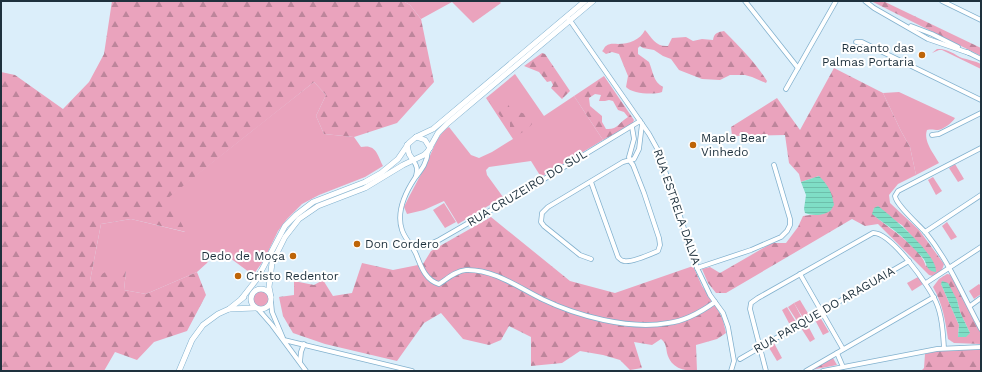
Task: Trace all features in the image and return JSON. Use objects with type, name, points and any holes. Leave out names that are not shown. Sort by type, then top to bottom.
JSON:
[{"type":"main road","points":[[228,308],[266,308],[271,299],[269,287],[272,264],[285,237],[299,219],[308,212],[325,203],[365,188],[424,155],[429,150],[438,133],[448,123],[568,18],[585,1]]},
{"type":"main road","points":[[256,309],[250,300],[257,279],[286,226],[296,214],[313,202],[381,173],[398,159],[407,145],[416,137],[433,129],[568,18],[593,1]]},
{"type":"main road","points":[[416,137],[425,140],[429,150]]},
{"type":"main road","points":[[407,145],[409,154],[413,160]]},
{"type":"main road","points":[[263,268],[271,270]]},
{"type":"main road","points":[[179,371],[198,332],[218,314],[252,292],[260,289],[265,290],[271,299]]},
{"type":"street","points":[[744,1],[798,68]]},
{"type":"street","points":[[786,89],[836,1]]},
{"type":"street","points":[[865,1],[874,8],[981,59]]},
{"type":"street","points":[[942,1],[981,20]]},
{"type":"street","points":[[952,6],[955,1]]},
{"type":"street","name":"RUA ESTRELA DALVA","points":[[568,18],[641,122],[659,152],[697,268],[715,302],[719,305],[728,327],[734,361],[732,370]]},
{"type":"street","points":[[856,42],[862,42],[981,100]]},
{"type":"street","points":[[932,135],[938,134],[981,113]]},
{"type":"street","points":[[591,259],[580,255],[550,231],[541,222],[540,218],[542,212],[623,162],[634,159],[639,149],[641,122]]},
{"type":"street","name":"RUA CRUZEIRO DO SUL","points":[[412,245],[421,247],[429,246],[641,122]]},
{"type":"street","points":[[591,182],[618,257],[626,262],[658,251],[660,245],[659,238],[644,193],[629,158],[634,139],[632,127]]},
{"type":"street","points":[[981,148],[898,191],[895,196],[899,204],[925,232],[940,252],[950,268],[981,329]]},
{"type":"street","points":[[429,150],[425,164],[407,191],[400,213],[400,222],[402,230],[412,245],[423,271],[433,282],[439,284],[457,272],[465,270],[486,273],[497,276],[543,300],[567,310],[609,321],[640,324],[668,324],[699,313],[715,302]]},
{"type":"street","points":[[413,160],[417,168],[415,178]]},
{"type":"street","points":[[697,268],[782,237],[787,231],[790,225],[790,219],[774,165]]},
{"type":"street","points":[[925,232],[981,195]]},
{"type":"street","points":[[766,371],[759,348],[750,306],[754,300],[870,234],[876,233],[885,237],[909,261],[926,283],[939,310],[944,348]]},
{"type":"street","points":[[926,283],[981,247]]},
{"type":"street","name":"RUA PARQUE DO ARAGUAIA","points":[[740,359],[909,261]]},
{"type":"street","points":[[800,274],[843,349]]},
{"type":"street","points":[[806,371],[934,297]]},
{"type":"street","points":[[970,306],[981,298]]},
{"type":"street","points":[[271,299],[272,312],[283,339]]},
{"type":"street","points":[[256,309],[283,339],[306,371]]},
{"type":"street","points":[[283,339],[412,371]]},
{"type":"street","points":[[300,363],[301,352],[304,344]]},
{"type":"street","points":[[823,371],[944,348],[981,348]]},
{"type":"street","points":[[837,353],[843,367]]},
{"type":"green space","points":[[112,1],[403,1],[410,5],[421,19],[434,82],[397,123],[354,137],[324,134],[316,116],[326,95],[314,82],[168,198],[186,232],[131,219],[101,224],[90,281],[112,268],[126,271],[124,290],[146,294],[197,272],[206,295],[187,331],[154,342],[137,360],[115,352],[104,371],[1,371],[1,72],[15,75],[63,109],[89,82],[104,54]]},
{"type":"green space","points":[[403,1],[499,1],[501,3],[473,23],[452,2],[421,19],[410,5]]},
{"type":"green space","points":[[871,1],[883,1],[981,48],[981,56]]},
{"type":"green space","points":[[645,30],[652,39],[664,46],[668,46],[672,38],[686,37],[693,41],[702,39],[713,40],[717,33],[724,31],[752,61],[767,81],[766,83],[745,75],[730,75],[720,80],[702,79],[679,70],[671,59],[654,50],[640,46],[638,48],[638,54],[649,62],[655,79],[663,87],[662,92],[658,93],[649,94],[633,91],[626,87],[628,76],[619,54],[612,52],[606,54],[602,51],[609,44],[634,41]]},
{"type":"green space","points":[[937,49],[947,50],[962,58],[979,63],[981,64],[981,69],[942,50],[932,53]]},
{"type":"green space","points":[[542,53],[545,54],[570,91],[562,99],[551,88],[553,85],[551,81],[547,82],[539,72],[524,66]]},
{"type":"green space","points":[[834,68],[883,93],[910,147],[916,175],[898,184],[889,195],[890,203],[919,230],[944,264],[942,270],[933,276],[929,275],[878,224],[865,226],[852,219],[726,293],[716,293],[708,283],[702,269],[710,267],[720,273],[772,243],[786,243],[798,227],[803,216],[824,213],[831,210],[819,176],[801,182],[799,174],[789,163],[785,135],[732,136],[731,127],[777,98],[800,130]],"holes":[[[874,208],[902,225],[929,256],[926,267],[918,252],[873,214]]]},
{"type":"green space","points":[[515,74],[544,116],[574,96],[603,140],[541,177],[531,161],[489,167],[486,170],[487,175],[503,197],[458,224],[444,201],[424,210],[407,214],[404,207],[438,139],[449,127],[471,155],[479,158],[513,139],[486,98]]},
{"type":"green space","points":[[604,76],[634,120],[632,125],[603,140],[574,96]],"holes":[[[595,94],[601,95],[599,101],[613,101],[618,110],[624,112],[628,117],[618,126],[606,129],[602,122],[602,116],[590,106],[589,98]]]},
{"type":"green space","points":[[314,82],[326,95],[316,116],[324,134],[354,137],[361,147],[370,147],[375,151],[383,166],[365,177],[319,195],[302,204],[287,219],[278,231],[264,260],[253,275],[226,255],[215,252],[207,263],[197,272],[146,294],[124,290],[126,271],[90,281],[101,224],[131,219],[185,232],[167,198]]},
{"type":"green space","points":[[899,92],[955,118],[950,124],[943,128],[938,130],[927,130],[926,139],[939,163],[916,175],[910,147],[883,93]]},
{"type":"green space","points":[[493,96],[504,101],[509,106],[511,117],[505,122],[487,99]]},
{"type":"green space","points":[[519,112],[529,115],[532,124],[527,130],[519,134],[510,127],[510,122]]},
{"type":"green space","points":[[955,164],[964,179],[958,182],[949,168]]},
{"type":"green space","points":[[933,177],[942,191],[936,195],[928,180]]},
{"type":"green space","points":[[444,203],[456,222],[445,228],[433,210]]},
{"type":"green space","points":[[491,217],[570,281],[615,293],[693,266],[702,286],[717,308],[723,320],[726,333],[717,339],[696,345],[697,371],[678,368],[671,362],[665,344],[661,339],[652,345],[634,342],[642,368],[630,370],[620,360],[580,351],[562,363],[531,366],[531,337],[509,326],[501,340],[489,345],[463,339],[441,313],[424,323],[397,361],[325,344],[293,333],[283,316],[279,297],[294,295],[294,281],[314,285],[323,280],[333,296],[352,293],[362,263],[393,270],[423,264],[431,251]]},
{"type":"green space","points":[[947,222],[957,237],[951,240],[942,226]]},
{"type":"green space","points":[[947,274],[953,275],[974,320],[981,331],[981,344],[954,343],[948,339],[945,319],[933,287],[939,279]],"holes":[[[941,284],[957,300],[960,312],[970,333],[958,337],[959,325]]]},
{"type":"green space","points":[[918,277],[923,284],[912,291],[907,283]]},
{"type":"green space","points":[[979,284],[981,286],[981,294],[974,299],[969,291]]},
{"type":"green space","points":[[261,291],[267,293],[269,299],[267,305],[261,307],[255,305],[253,299],[255,293]]},
{"type":"green space","points":[[800,300],[809,315],[803,318],[794,303]]},
{"type":"green space","points":[[794,303],[802,318],[797,321],[788,307]]},
{"type":"green space","points":[[787,307],[796,322],[790,325],[782,310]]},
{"type":"green space","points":[[820,317],[829,332],[823,335],[815,320]]},
{"type":"green space","points":[[807,324],[815,339],[810,342],[801,328]]},
{"type":"green space","points":[[774,343],[782,358],[777,361],[768,346]]},
{"type":"green space","points":[[974,348],[981,349],[981,371],[921,371],[924,368],[925,354],[935,351]]},
{"type":"green space","points":[[833,358],[837,365],[811,370]]},
{"type":"shaded area","points":[[819,176],[829,189],[834,205],[828,212],[818,215],[805,213],[804,209],[806,195],[801,182]]},
{"type":"shaded area","points":[[878,206],[913,236],[922,246],[935,265],[936,272],[928,268],[924,259],[897,232],[872,214],[874,208]]},
{"type":"shaded area","points":[[942,281],[948,283],[957,300],[960,312],[970,333],[966,337],[958,337],[959,325],[941,284]]},
{"type":"place","name":"Recanto das Palmas Portaria","points":[[922,55]]},
{"type":"place","name":"Maple Bear Vinhedo","points":[[693,145]]},
{"type":"place","name":"Don Cordero","points":[[357,244]]},
{"type":"place","name":"Dedo de Moça","points":[[293,256]]},
{"type":"place","name":"Cristo Redentor","points":[[238,276]]}]
